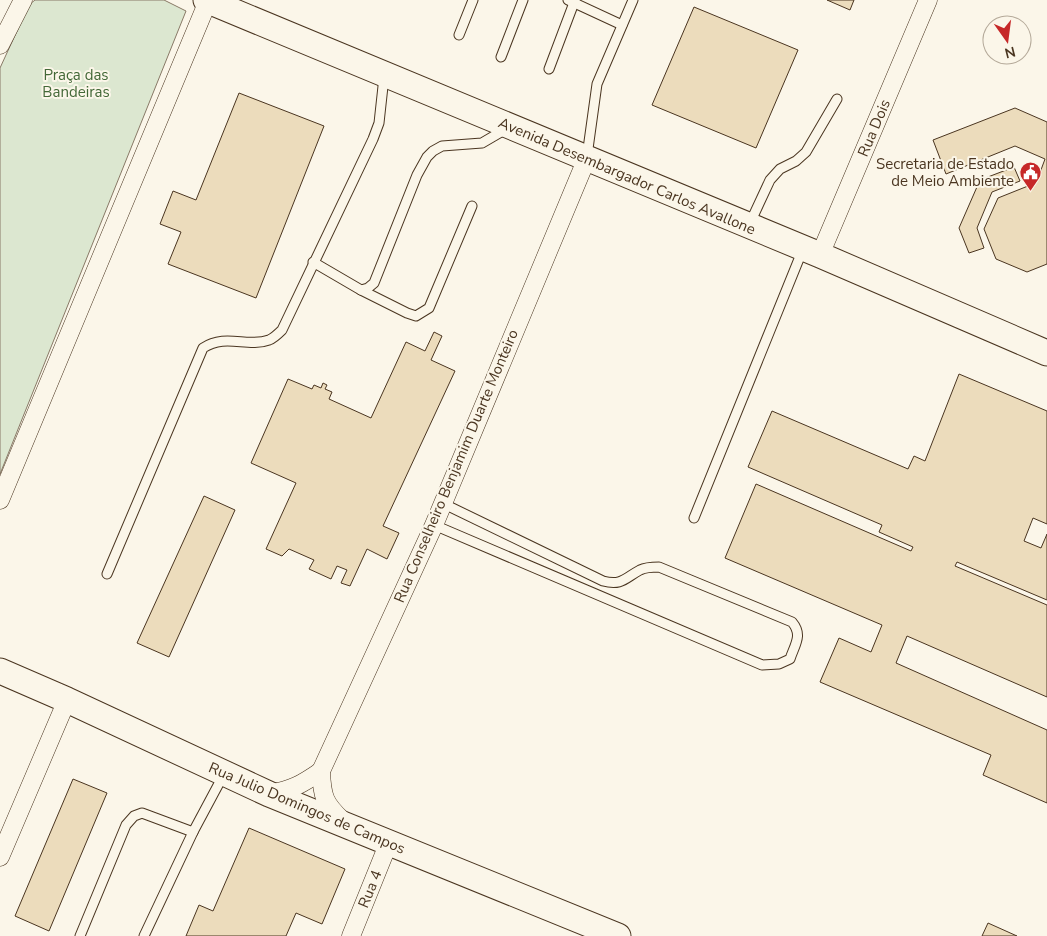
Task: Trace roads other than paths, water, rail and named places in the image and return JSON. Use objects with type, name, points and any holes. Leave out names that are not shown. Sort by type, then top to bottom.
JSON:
[{"type":"street","points":[[0,45],[23,0]]},
{"type":"street","points":[[0,500],[207,0]]},
{"type":"street","name":"Avenida Desembargador Carlos Avallone","points":[[207,0],[812,252],[1047,353]]},
{"type":"street","name":"Rua Dois","points":[[812,252],[928,0]]},
{"type":"street","name":"Rua Conselheiro Benjamim Duarte Monteiro","points":[[345,824],[328,807],[324,800],[321,791],[321,771],[434,525],[587,158]]},
{"type":"street","name":"Rua Julio Domingos de Campos","points":[[0,671],[269,794],[618,936]]},
{"type":"street","points":[[0,857],[67,700]]},
{"type":"street","name":"Rua Conselheiro Benjamim Duarte Monteiro","points":[[269,794],[290,790],[302,785],[321,771]]},
{"type":"street","name":"Rua 4","points":[[351,936],[389,842]]},
{"type":"lane","points":[[459,35],[473,0]]},
{"type":"lane","points":[[500,57],[523,0]]},
{"type":"lane","points":[[587,158],[597,84],[634,0]]},
{"type":"lane","points":[[549,69],[572,1],[622,25]]},
{"type":"lane","points":[[108,574],[203,348],[220,340],[261,342],[271,339],[282,330],[373,139],[379,123],[384,74]]},
{"type":"lane","points":[[749,226],[770,180],[780,169],[796,161],[806,152],[837,99]]},
{"type":"lane","points":[[361,290],[368,288],[374,283],[417,175],[433,151],[442,146],[482,143],[510,127]]},
{"type":"lane","points":[[313,262],[361,290],[406,313],[416,316],[429,308],[472,206]]},
{"type":"lane","points":[[694,518],[812,252]]},
{"type":"lane","points":[[434,525],[762,665],[779,664],[790,659],[799,635],[797,628],[792,622],[659,567],[642,569],[620,582],[603,581],[442,503]]},
{"type":"lane","points":[[144,936],[193,832],[224,774]]},
{"type":"lane","points":[[80,936],[126,825],[134,816],[142,813],[193,832]]},
{"type":"place","name":"Secretaria de Estado de Meio Ambiente","points":[[1030,192]]},
{"type":"park label","name":"Praça das Bandeiras","points":[[76,84]]}]
